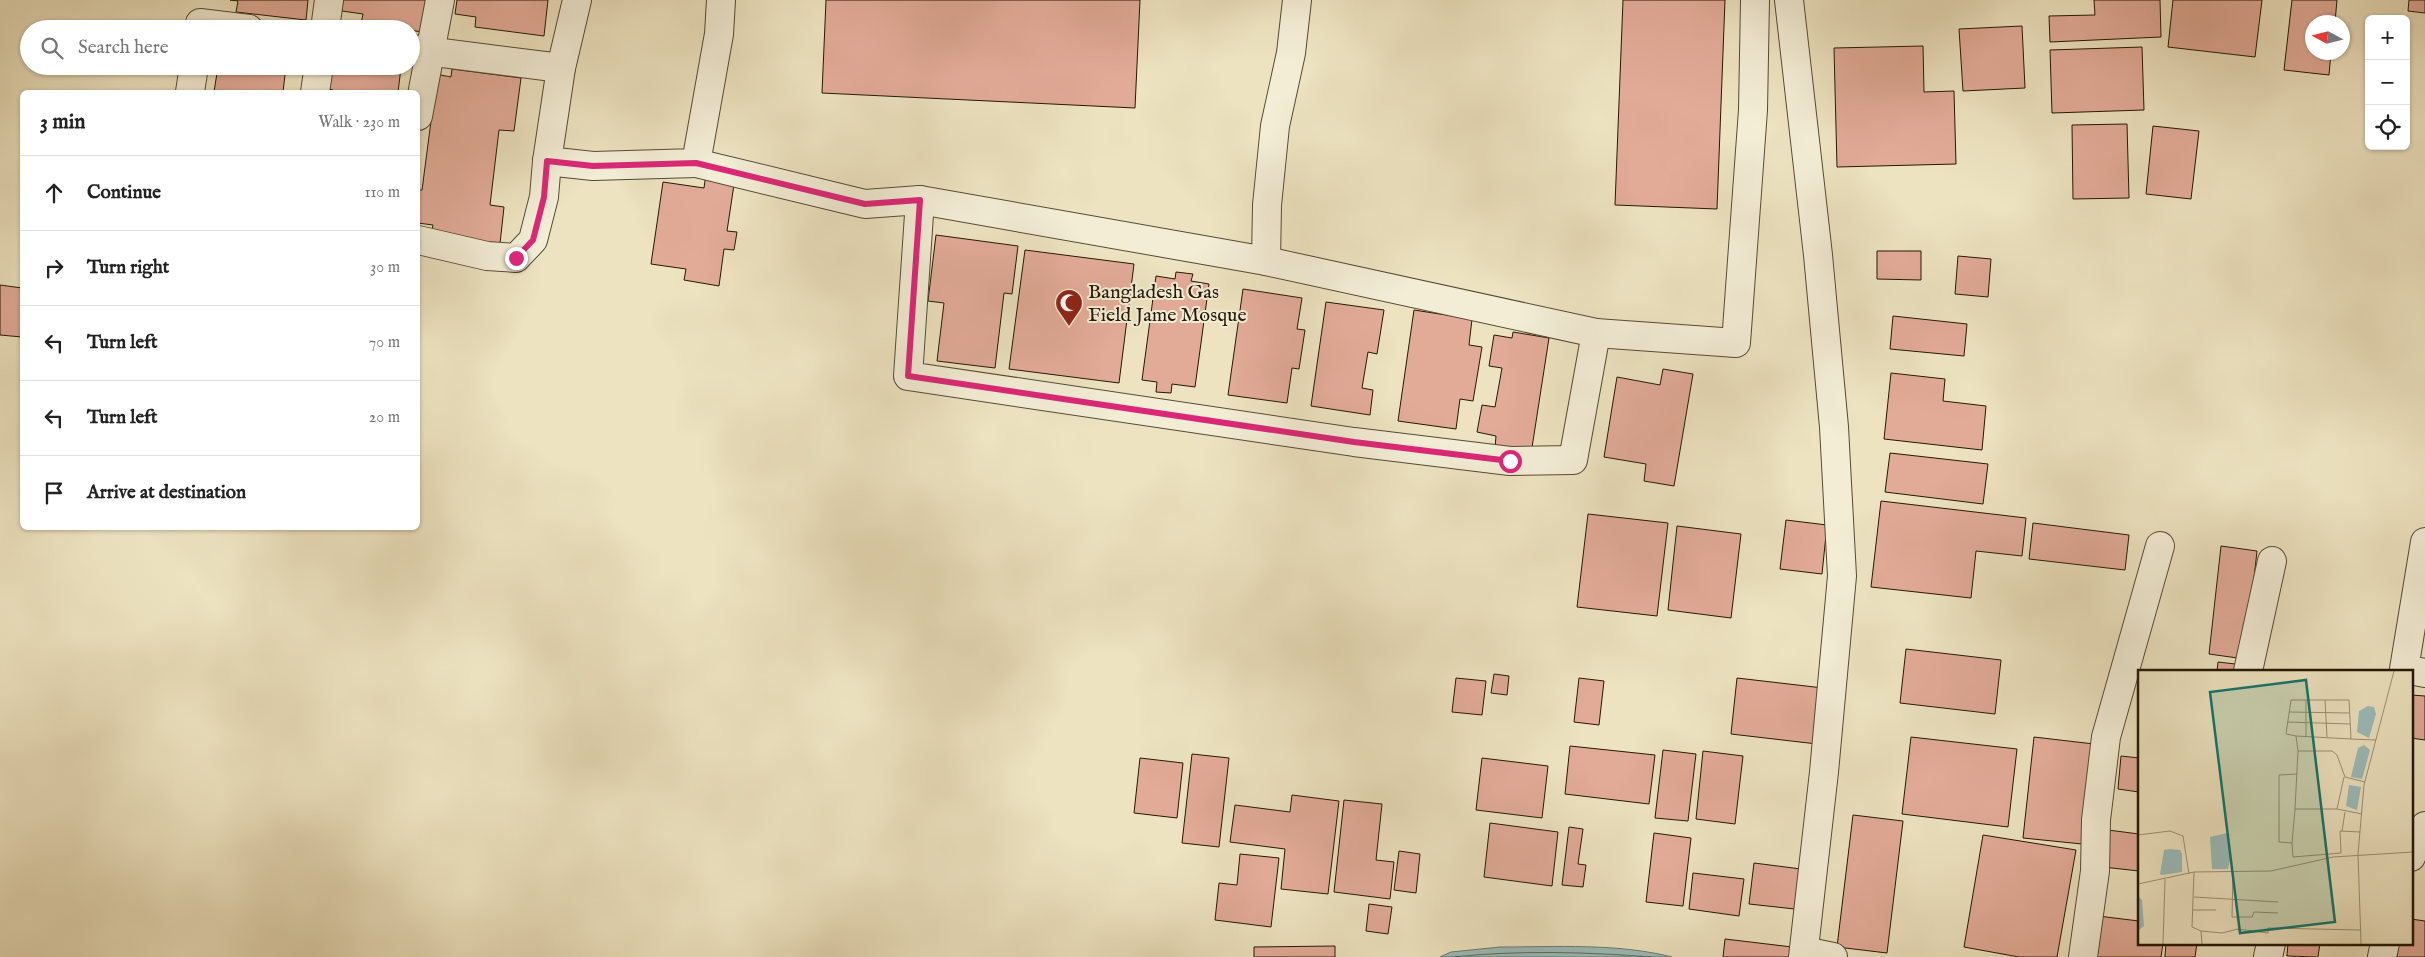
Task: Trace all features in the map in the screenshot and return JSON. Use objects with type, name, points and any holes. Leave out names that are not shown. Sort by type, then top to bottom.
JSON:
[{"type":"street","points":[[326,20],[329,0]]},
{"type":"street","points":[[420,72],[421,50],[440,0]]},
{"type":"street","points":[[420,240],[487,256],[516,258],[533,240],[544,197],[547,161],[561,68],[577,0]]},
{"type":"street","points":[[696,163],[719,34],[722,0]]},
{"type":"street","points":[[1266,261],[1267,205],[1276,126],[1291,53],[1297,0]]},
{"type":"street","points":[[547,161],[593,166],[696,163],[865,204],[920,200],[1266,261],[1596,333],[1736,343],[1753,110],[1755,0]]},
{"type":"street","points":[[1789,0],[1830,379],[1842,576],[1824,772],[1804,954],[1833,957]]},
{"type":"street","points":[[200,17],[212,20]]},
{"type":"street","points":[[421,50],[561,68]]},
{"type":"street","points":[[190,90],[193,75]]},
{"type":"street","points":[[316,90],[318,75]]},
{"type":"street","points":[[419,90],[420,75]]},
{"type":"street","points":[[920,200],[908,376],[1364,444],[1510,461],[1573,460],[1596,333]]},
{"type":"street","points":[[2409,670],[2404,669],[2425,542]]},
{"type":"street","points":[[2083,957],[2095,870],[2096,820],[2106,737],[2160,546]]},
{"type":"street","points":[[2248,670],[2272,561]]},
{"type":"street","points":[[2412,671],[2425,673]]},
{"type":"street","points":[[2412,855],[2425,826]]},
{"type":"street","points":[[2268,957],[2271,944]]},
{"type":"street","points":[[2382,957],[2385,944]]},
{"type":"water","points":[[1565,946],[1608,948],[1672,957],[1440,957],[1451,952],[1500,947]]},
{"type":"building","points":[[230,0],[308,0],[306,20],[236,12],[238,1]]},
{"type":"building","points":[[343,0],[435,0],[431,33],[420,32],[420,20],[362,20],[363,14],[342,11]]},
{"type":"building","points":[[457,0],[548,0],[544,36],[475,27],[476,17],[455,14]]},
{"type":"building","points":[[826,0],[1140,0],[1135,108],[822,93]]},
{"type":"building","points":[[1623,0],[1725,0],[1717,209],[1615,205]]},
{"type":"building","points":[[2094,0],[2160,0],[2161,37],[2050,42],[2049,16],[2095,15]]},
{"type":"building","points":[[2173,0],[2262,0],[2255,57],[2168,47]]},
{"type":"building","points":[[2292,0],[2337,0],[2336,15],[2305,15],[2305,60],[2330,60],[2329,75],[2284,70]]},
{"type":"building","points":[[2409,0],[2425,0],[2425,13],[2408,11]]},
{"type":"building","points":[[2022,26],[2025,88],[1963,91],[1959,29]]},
{"type":"building","points":[[1923,46],[1924,92],[1954,91],[1956,164],[1837,167],[1834,48]]},
{"type":"building","points":[[2142,47],[2144,110],[2052,113],[2050,50]]},
{"type":"building","points":[[452,69],[521,78],[514,131],[499,130],[490,205],[504,207],[500,244],[431,235],[433,225],[420,223],[420,190],[422,190],[433,106],[430,73],[451,77]]},
{"type":"building","points":[[217,75],[285,75],[283,90],[214,90]]},
{"type":"building","points":[[330,75],[400,75],[398,90],[328,89]]},
{"type":"building","points":[[2127,124],[2129,198],[2073,199],[2072,125]]},
{"type":"building","points":[[2153,126],[2199,131],[2191,199],[2146,194]]},
{"type":"building","points":[[706,173],[735,178],[727,231],[737,232],[734,250],[724,249],[719,286],[684,280],[686,269],[651,264],[663,182],[704,188]]},
{"type":"building","points":[[936,235],[1018,246],[1012,294],[1004,293],[995,368],[937,361],[944,303],[928,301]]},
{"type":"building","points":[[1025,250],[1134,264],[1119,383],[1009,369]]},
{"type":"building","points":[[1877,251],[1921,251],[1921,280],[1877,279]]},
{"type":"building","points":[[1958,256],[1991,259],[1988,297],[1955,294]]},
{"type":"building","points":[[1176,272],[1193,274],[1191,281],[1209,284],[1195,387],[1172,384],[1171,393],[1156,392],[1157,382],[1142,380],[1156,276],[1175,279]]},
{"type":"building","points":[[0,285],[20,288],[20,337],[0,335]]},
{"type":"building","points":[[1243,289],[1302,298],[1297,329],[1305,330],[1299,369],[1292,368],[1287,403],[1228,395]]},
{"type":"building","points":[[1326,302],[1384,310],[1377,354],[1368,352],[1362,388],[1373,390],[1370,415],[1311,406]]},
{"type":"building","points":[[1414,310],[1472,319],[1469,345],[1482,347],[1473,401],[1460,399],[1456,429],[1398,421]]},
{"type":"building","points":[[1893,316],[1967,324],[1964,356],[1890,349]]},
{"type":"building","points":[[1513,332],[1549,338],[1531,454],[1495,448],[1496,436],[1477,432],[1482,405],[1495,407],[1502,368],[1489,366],[1494,335],[1512,338]]},
{"type":"building","points":[[1663,369],[1693,374],[1674,486],[1644,481],[1646,464],[1604,457],[1617,377],[1660,385]]},
{"type":"building","points":[[1891,373],[1945,379],[1943,401],[1986,406],[1982,450],[1884,439]]},
{"type":"building","points":[[1890,453],[1988,464],[1983,504],[1885,492]]},
{"type":"building","points":[[1881,501],[2026,518],[2022,556],[1976,551],[1971,598],[1871,587]]},
{"type":"building","points":[[1588,514],[1668,523],[1657,616],[1577,607]]},
{"type":"building","points":[[1786,520],[1827,525],[1822,574],[1780,569]]},
{"type":"building","points":[[2033,523],[2129,535],[2125,570],[2029,559]]},
{"type":"building","points":[[1677,526],[1741,534],[1731,618],[1668,610]]},
{"type":"building","points":[[2221,546],[2257,551],[2245,659],[2209,654]]},
{"type":"building","points":[[1906,649],[2001,660],[1995,714],[1900,703]]},
{"type":"building","points":[[2218,662],[2244,665],[2243,670],[2217,670]]},
{"type":"building","points":[[1494,674],[1509,676],[1507,695],[1491,693]]},
{"type":"building","points":[[1456,678],[1486,681],[1482,715],[1452,712]]},
{"type":"building","points":[[1579,678],[1604,681],[1599,725],[1574,722]]},
{"type":"building","points":[[1737,678],[1823,688],[1817,744],[1731,734]]},
{"type":"building","points":[[2412,695],[2425,696],[2425,740],[2412,738]]},
{"type":"building","points":[[1911,737],[2017,749],[2008,827],[1902,814]]},
{"type":"building","points":[[2034,737],[2094,744],[2082,844],[2023,838]]},
{"type":"building","points":[[1570,746],[1655,755],[1649,804],[1565,794]]},
{"type":"building","points":[[1663,750],[1696,754],[1688,821],[1655,818]]},
{"type":"building","points":[[1703,751],[1743,756],[1735,824],[1696,819]]},
{"type":"building","points":[[1192,754],[1229,758],[1219,847],[1182,843]]},
{"type":"building","points":[[2121,756],[2138,758],[2138,792],[2118,789]]},
{"type":"building","points":[[1140,758],[1183,763],[1177,818],[1134,813]]},
{"type":"building","points":[[1482,758],[1548,766],[1542,818],[1476,810]]},
{"type":"building","points":[[1292,795],[1339,801],[1328,894],[1281,889],[1285,849],[1230,842],[1235,805],[1290,812]]},
{"type":"building","points":[[1344,800],[1382,804],[1376,860],[1394,862],[1390,899],[1334,892]]},
{"type":"building","points":[[1853,815],[1903,821],[1887,953],[1837,947]]},
{"type":"building","points":[[1490,823],[1558,832],[1552,886],[1484,877]]},
{"type":"building","points":[[1569,827],[1583,829],[1578,864],[1586,865],[1583,887],[1562,885]]},
{"type":"building","points":[[2108,830],[2138,834],[2138,871],[2103,867]]},
{"type":"building","points":[[1654,833],[1691,838],[1683,906],[1646,902]]},
{"type":"building","points":[[1983,835],[2076,850],[2057,957],[2019,957],[1964,947]]},
{"type":"building","points":[[1399,851],[1420,854],[1416,893],[1394,890]]},
{"type":"building","points":[[1240,854],[1279,858],[1271,927],[1215,920],[1219,883],[1237,885]]},
{"type":"building","points":[[1754,863],[1809,870],[1804,910],[1749,904]]},
{"type":"building","points":[[1693,873],[1744,879],[1739,916],[1689,909]]},
{"type":"building","points":[[1369,904],[1392,907],[1388,934],[1366,931]]},
{"type":"building","points":[[2098,916],[2138,921],[2138,944],[2163,944],[2161,957],[2093,957]]},
{"type":"building","points":[[2412,919],[2425,921],[2425,957],[2397,957],[2399,944],[2412,944]]},
{"type":"building","points":[[1725,939],[1792,947],[1791,957],[1723,957]]},
{"type":"building","points":[[2166,944],[2197,944],[2195,957],[2165,957]]},
{"type":"building","points":[[2288,944],[2320,944],[2318,957],[2287,956]]},
{"type":"building","points":[[1335,946],[1335,957],[1254,957],[1254,947]]},
{"type":"place","name":"Bangladesh Gas Field Jame Mosque","points":[[1069,327]]},
{"type":"route","points":[[516,258],[533,240],[544,197],[547,161],[593,166],[696,163],[865,204],[920,200],[908,376],[1354,442],[1510,461]]}]
